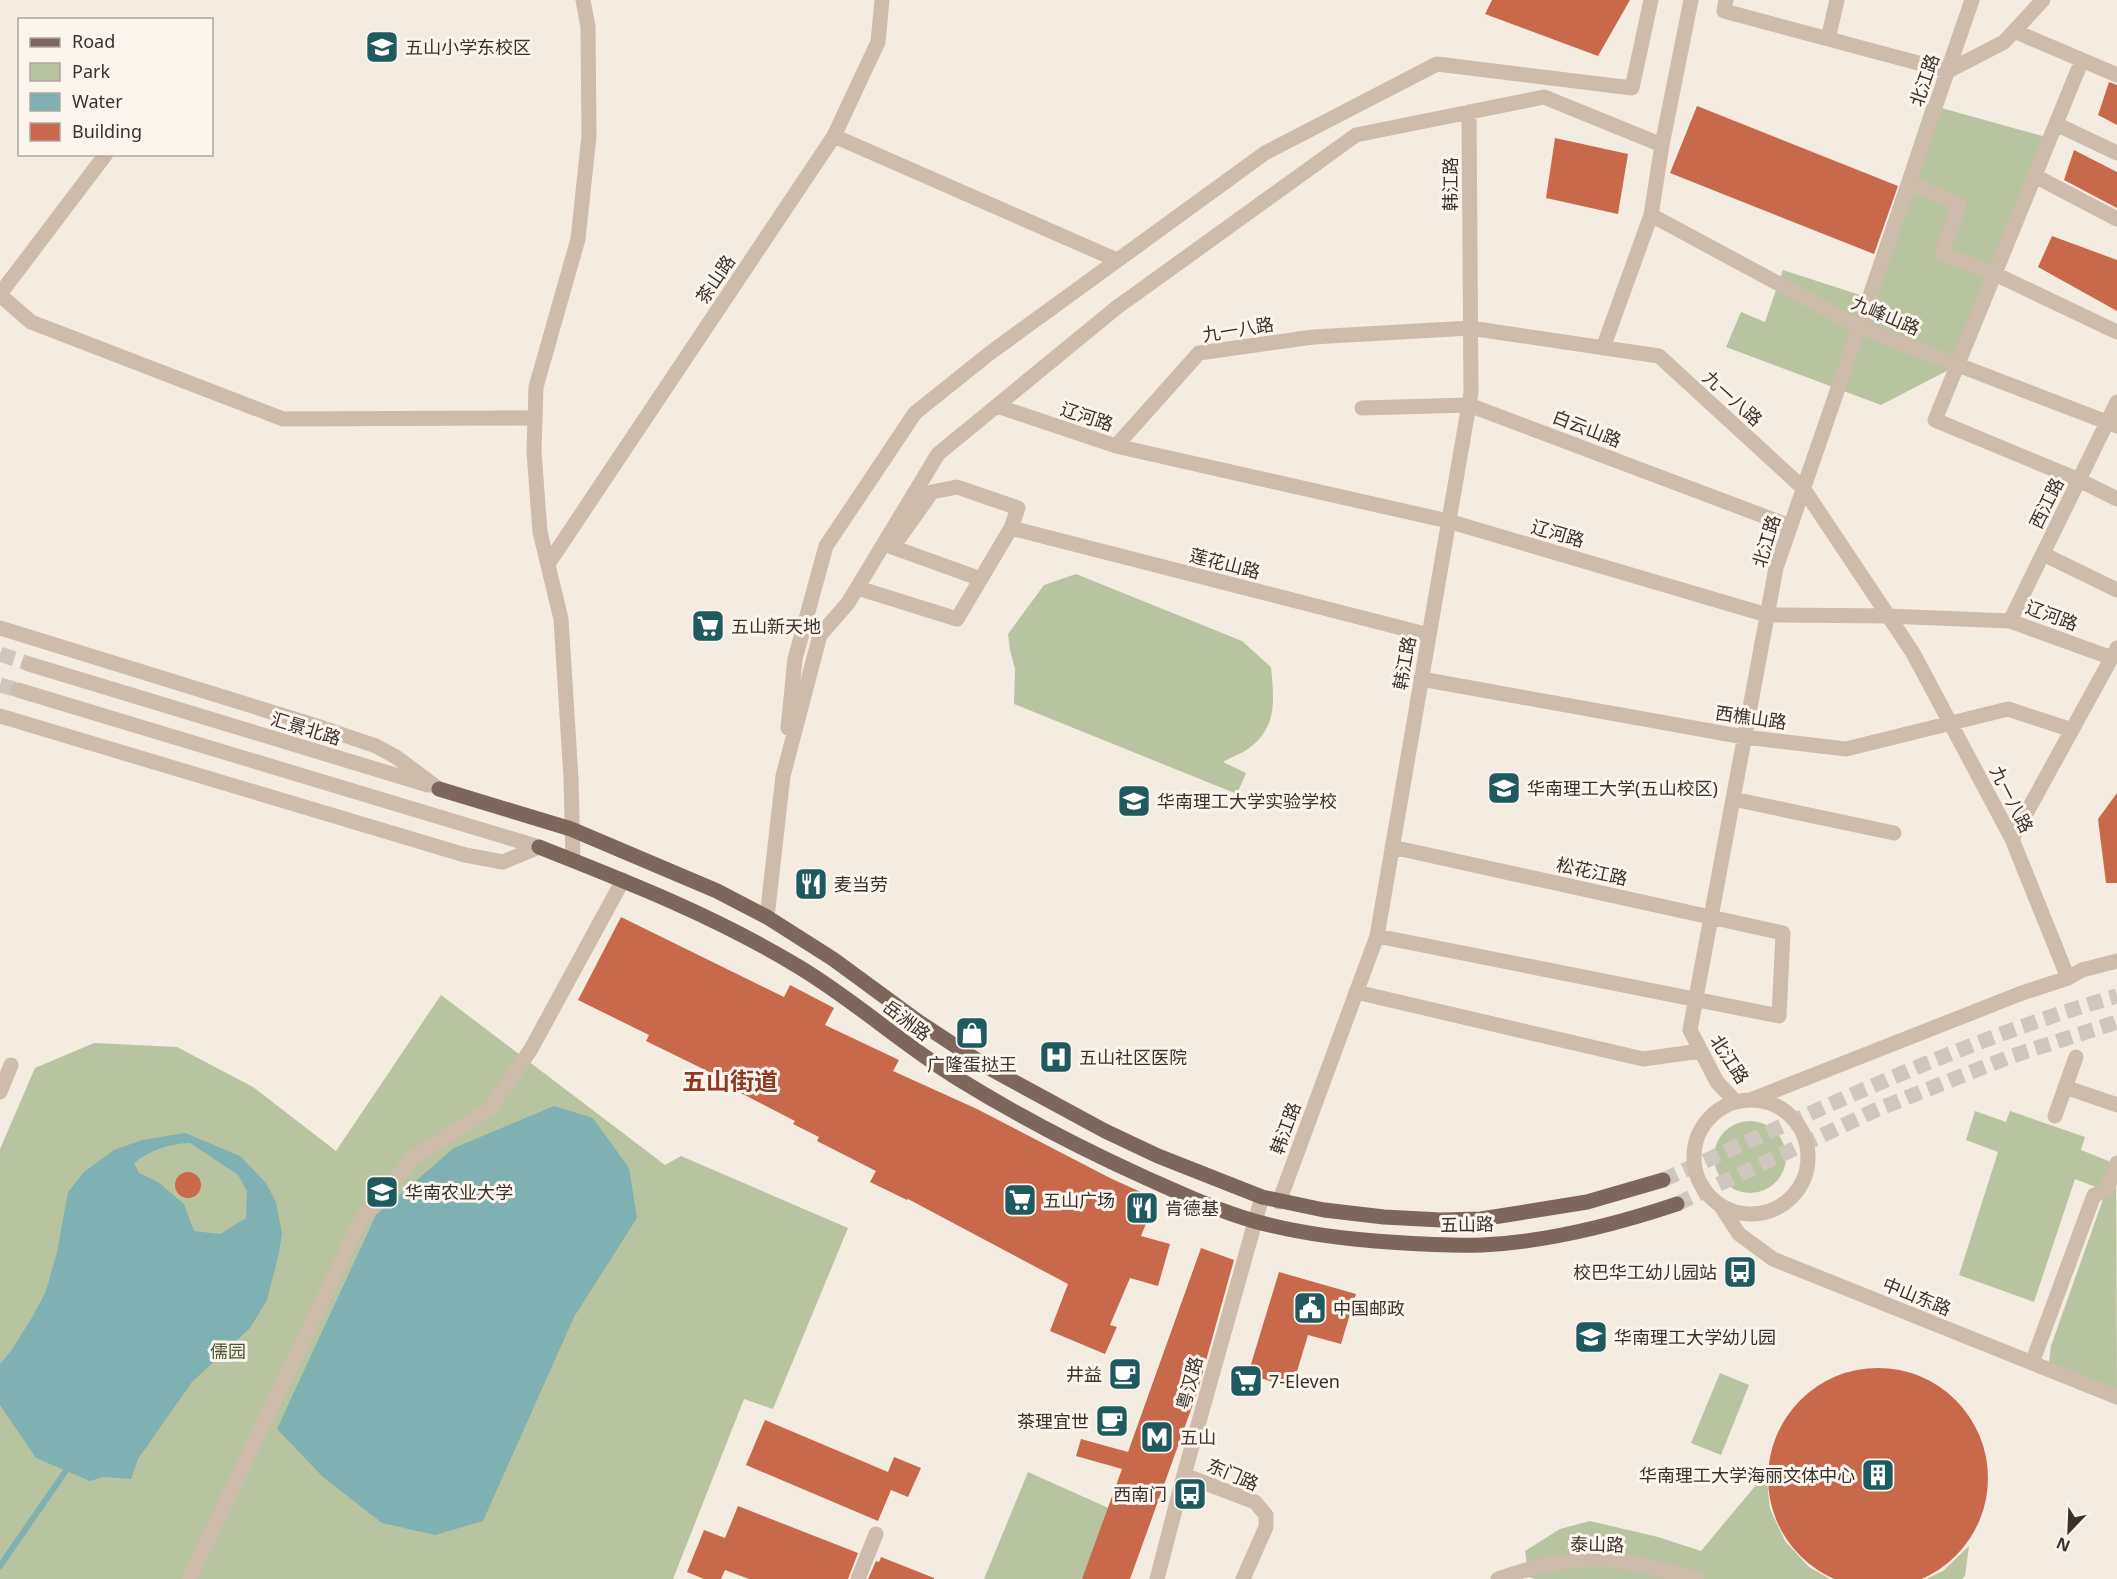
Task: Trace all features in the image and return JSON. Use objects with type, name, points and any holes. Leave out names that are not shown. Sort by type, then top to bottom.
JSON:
[{"type":"main road","name":"汇景北路","points":[[439,789],[571,829]]},
{"type":"main road","name":"岳洲路","points":[[571,829],[669,869],[767,917],[833,959],[911,1017],[989,1068],[1105,1131],[1158,1156],[1279,1202]]},
{"type":"main road","name":"岳洲路","points":[[539,847],[623,880],[735,931],[803,969],[920,1054],[1031,1121],[1177,1192],[1222,1211],[1254,1221]]},
{"type":"main road","name":"五山路","points":[[1279,1202],[1384,1217],[1441,1220],[1481,1219],[1587,1202],[1664,1180]]},
{"type":"main road","name":"五山路","points":[[1254,1221],[1287,1229],[1361,1240],[1482,1245],[1530,1240],[1586,1230],[1632,1219],[1677,1204]]},
{"type":"street","points":[[573,860],[571,778],[561,619],[540,532],[534,451],[536,387],[578,239],[589,136],[588,27],[583,0]]},
{"type":"street","name":"茶山路","points":[[548,564],[834,136],[878,42],[882,0]]},
{"type":"street","points":[[767,917],[795,659],[826,546],[915,413],[990,353],[1265,153],[1437,64],[1632,88],[1651,0]]},
{"type":"street","points":[[1603,348],[1651,215],[1662,145],[1691,0]]},
{"type":"street","points":[[1726,0],[1724,11],[1948,71],[2004,42],[2043,0]]},
{"type":"street","points":[[1828,39],[1837,0]]},
{"type":"street","name":"北江路","points":[[1735,1101],[1717,1082],[1690,1030],[1776,568],[1972,0]]},
{"type":"street","points":[[2014,31],[2117,75]]},
{"type":"street","points":[[2082,60],[1935,420],[2079,480],[2117,499]]},
{"type":"street","points":[[848,603],[938,454],[1116,308],[1356,135],[1544,97],[1662,145]]},
{"type":"street","name":"韩江路","points":[[1279,1202],[1377,936],[1471,393],[1470,112]]},
{"type":"street","points":[[2056,124],[2117,153]]},
{"type":"street","points":[[834,136],[1117,260]]},
{"type":"street","points":[[104,156],[0,295],[31,322],[283,419],[535,418]]},
{"type":"street","points":[[2035,176],[2117,219]]},
{"type":"street","points":[[1909,183],[1959,204],[1942,254],[1995,274],[2117,332]]},
{"type":"street","name":"九峰山路","points":[[1651,215],[1859,327],[2112,424]]},
{"type":"street","name":"九一八路","points":[[1116,446],[1199,353],[1313,337],[1470,328],[1659,356],[1803,488],[1913,653],[2012,839],[2068,978]]},
{"type":"street","name":"西江路","points":[[2010,621],[2079,480],[2112,424],[2117,402]]},
{"type":"street","name":"白云山路","points":[[1362,408],[1469,405],[1790,526]]},
{"type":"street","name":"辽河路","points":[[997,406],[1116,446],[1448,521],[1767,615],[1888,616],[2010,621],[2114,653]]},
{"type":"street","points":[[783,776],[820,635],[861,589],[932,492],[957,487],[1018,508],[1011,528],[957,619],[861,589]]},
{"type":"street","name":"莲花山路","points":[[1011,528],[1429,635]]},
{"type":"street","points":[[892,547],[981,579]]},
{"type":"street","points":[[2043,554],[2117,590]]},
{"type":"street","points":[[0,628],[300,720],[376,746],[396,757],[439,789]]},
{"type":"street","points":[[2012,839],[2114,653]]},
{"type":"street","name":"汇景北路","points":[[29,664],[439,789]]},
{"type":"street","name":"西樵山路","points":[[1421,679],[1744,737],[1846,749],[2008,710],[2072,730]]},
{"type":"street","points":[[18,690],[539,847]]},
{"type":"street","points":[[0,716],[465,855],[502,862],[539,847]]},
{"type":"street","points":[[1733,799],[1894,833]]},
{"type":"street","name":"松花江路","points":[[1392,847],[1783,933],[1779,1016],[1695,1001]]},
{"type":"street","points":[[189,1579],[362,1218],[414,1157],[490,1108],[531,1050],[623,880]]},
{"type":"street","points":[[1377,936],[1695,1001]]},
{"type":"street","points":[[1752,1099],[1772,1102],[1789,1112],[1801,1127],[1808,1146],[1809,1165],[1803,1184],[1791,1199],[1775,1210],[1756,1214],[1738,1213],[1720,1205],[1706,1193],[1697,1176],[1693,1158],[1696,1139],[1704,1123],[1718,1109],[1735,1101],[1752,1099],[2012,997],[2068,978],[2082,970],[2117,961]]},
{"type":"street","points":[[1356,992],[1643,1059],[1701,1051]]},
{"type":"street","points":[[2055,1116],[2076,1057]]},
{"type":"street","points":[[0,1092],[12,1065]]},
{"type":"street","points":[[2065,1087],[2117,1105]]},
{"type":"street","points":[[2032,1363],[2094,1195],[2106,1191],[2117,1163]]},
{"type":"street","name":"粤汉路","points":[[1157,1579],[1262,1197]]},
{"type":"street","name":"中山东路","points":[[1720,1205],[1739,1234],[1773,1259],[2117,1397]]},
{"type":"street","name":"东门路","points":[[1184,1475],[1255,1502],[1266,1515],[1266,1527],[1243,1579]]},
{"type":"street","points":[[858,1579],[876,1534]]},
{"type":"street","name":"泰山路","points":[[1498,1579],[1531,1567],[1578,1560],[1619,1561],[1696,1579]]},
{"type":"green space","points":[[1927,104],[2046,137],[1964,362],[1881,405],[1726,347],[1741,312],[1765,322],[1783,270],[1863,296]]},
{"type":"green space","points":[[1076,574],[1242,641],[1271,667],[1273,702],[1265,732],[1248,749],[1223,762],[1246,773],[1237,794],[1014,704],[1015,669],[1008,634],[1044,585]]},
{"type":"green space","name":"儒园","points":[[441,995],[665,1165],[681,1156],[848,1228],[773,1409],[744,1399],[673,1579],[0,1579],[0,1149],[35,1068],[94,1043],[177,1047],[253,1087],[336,1151]]},
{"type":"green space","points":[[1975,1111],[2006,1122],[2010,1111],[2085,1137],[2081,1150],[2116,1164],[2117,1393],[2048,1369],[2051,1346],[2106,1191],[2075,1179],[2034,1302],[1959,1275],[1998,1152],[1966,1140]]},
{"type":"green space","points":[[1757,1121],[1776,1131],[1784,1143],[1786,1157],[1784,1171],[1776,1183],[1764,1191],[1743,1193],[1724,1183],[1716,1171],[1714,1150],[1724,1131],[1736,1123]]},
{"type":"green space","points":[[1720,1373],[1749,1385],[1721,1455],[1691,1443]]},
{"type":"green space","points":[[1028,1472],[1122,1514],[1099,1579],[984,1579]]},
{"type":"green space","points":[[1766,1473],[1770,1509],[1785,1541],[1809,1567],[1830,1579],[1535,1579],[1529,1577],[1525,1551],[1560,1529],[1590,1521],[1658,1537],[1701,1551]]},
{"type":"green space","points":[[1969,1546],[1965,1576],[1962,1579],[1926,1579],[1943,1571]]},
{"type":"water","points":[[554,1106],[593,1118],[629,1168],[637,1218],[574,1317],[483,1521],[435,1535],[382,1523],[323,1477],[277,1429],[376,1215],[454,1148]]},
{"type":"water","points":[[185,1133],[240,1156],[266,1183],[276,1202],[282,1233],[279,1253],[267,1300],[250,1328],[192,1382],[138,1459],[131,1479],[103,1477],[90,1481],[36,1458],[0,1405],[0,1364],[11,1351],[46,1291],[57,1252],[68,1192],[84,1172],[114,1150],[142,1140]],"holes":[[[190,1143],[238,1175],[247,1191],[246,1218],[220,1234],[194,1231],[184,1204],[158,1182],[139,1173],[134,1163],[160,1148]]]},
{"type":"building","points":[[1492,0],[1630,0],[1598,56],[1485,14]]},
{"type":"building","points":[[2109,82],[2117,85],[2117,125],[2098,115]]},
{"type":"building","points":[[1697,106],[1898,186],[1874,254],[1670,173]]},
{"type":"building","points":[[1555,138],[1628,154],[1618,214],[1546,198]]},
{"type":"building","points":[[2074,150],[2117,172],[2117,208],[2064,180]]},
{"type":"building","points":[[2052,236],[2117,260],[2117,311],[2038,267]]},
{"type":"building","points":[[2117,793],[2117,883],[2106,883],[2098,819]]},
{"type":"building","points":[[621,917],[784,997],[790,985],[834,1008],[825,1025],[899,1060],[893,1071],[977,1109],[1110,1178],[1156,1199],[1141,1236],[1170,1244],[1158,1286],[1130,1278],[1110,1325],[1117,1327],[1105,1354],[1050,1331],[1068,1284],[908,1199],[870,1182],[876,1171],[817,1141],[819,1137],[793,1124],[795,1121],[735,1090],[738,1086],[646,1041],[649,1035],[578,1000]]},
{"type":"building","points":[[188,1172],[197,1176],[201,1185],[197,1194],[188,1198],[179,1194],[175,1185],[179,1176]]},
{"type":"building","name":"五山","points":[[1201,1248],[1234,1260],[1197,1393],[1130,1579],[1082,1579],[1122,1469],[1076,1456],[1081,1439],[1128,1452]]},
{"type":"building","name":"中国邮政","points":[[1279,1272],[1356,1294],[1341,1344],[1308,1335],[1292,1388],[1248,1374]]},
{"type":"building","name":"华南理工大学海丽文体中心","points":[[1878,1368],[1910,1373],[1930,1381],[1948,1393],[1963,1408],[1975,1426],[1983,1446],[1987,1467],[1987,1489],[1983,1510],[1975,1530],[1963,1548],[1948,1563],[1918,1580],[1838,1580],[1808,1563],[1793,1548],[1781,1530],[1773,1510],[1768,1478],[1773,1446],[1781,1426],[1793,1408],[1808,1393],[1826,1381],[1846,1373]]},
{"type":"building","points":[[765,1420],[888,1472],[894,1457],[921,1468],[908,1497],[891,1490],[878,1521],[746,1465]]},
{"type":"building","points":[[738,1506],[858,1553],[848,1579],[749,1579],[725,1570],[721,1579],[704,1579],[687,1572],[704,1530],[725,1538]]},
{"type":"building","points":[[881,1557],[934,1579],[868,1579],[876,1561],[879,1562]]},
{"type":"waterway","points":[[0,1566],[65,1472]]},
{"type":"tunnel","points":[[0,654],[29,664]]},
{"type":"tunnel","points":[[0,685],[18,690]]},
{"type":"tunnel","points":[[1663,1180],[1944,1056],[2001,1034],[2117,996]]},
{"type":"tunnel","points":[[1677,1204],[1878,1109],[2012,1056],[2117,1022]]},
{"type":"place","name":"五山小学东校区","points":[[382,47]]},
{"type":"place","name":"五山新天地","points":[[708,626]]},
{"type":"place","name":"华南理工大学(五山校区)","points":[[1504,788]]},
{"type":"place","name":"华南理工大学实验学校","points":[[1134,801]]},
{"type":"place","name":"麦当劳","points":[[811,884]]},
{"type":"place","name":"广隆蛋挞王","points":[[972,1033]]},
{"type":"place","name":"五山社区医院","points":[[1056,1057]]},
{"type":"place","name":"华南农业大学","points":[[382,1192]]},
{"type":"place","name":"五山广场","points":[[1020,1200]]},
{"type":"place","name":"肯德基","points":[[1142,1208]]},
{"type":"place","name":"校巴华工幼儿园站","points":[[1740,1272]]},
{"type":"place","name":"中国邮政","points":[[1310,1308]]},
{"type":"place","name":"华南理工大学幼儿园","points":[[1591,1337]]},
{"type":"place","name":"井益","points":[[1125,1374]]},
{"type":"place","name":"7-Eleven","points":[[1246,1381]]},
{"type":"place","name":"茶理宜世","points":[[1112,1421]]},
{"type":"place","name":"五山","points":[[1157,1437]]},
{"type":"place","name":"华南理工大学海丽文体中心","points":[[1878,1475]]},
{"type":"place","name":"西南门","points":[[1190,1494]]},
{"type":"district","name":"五山街道","points":[[730,1080]]}]
